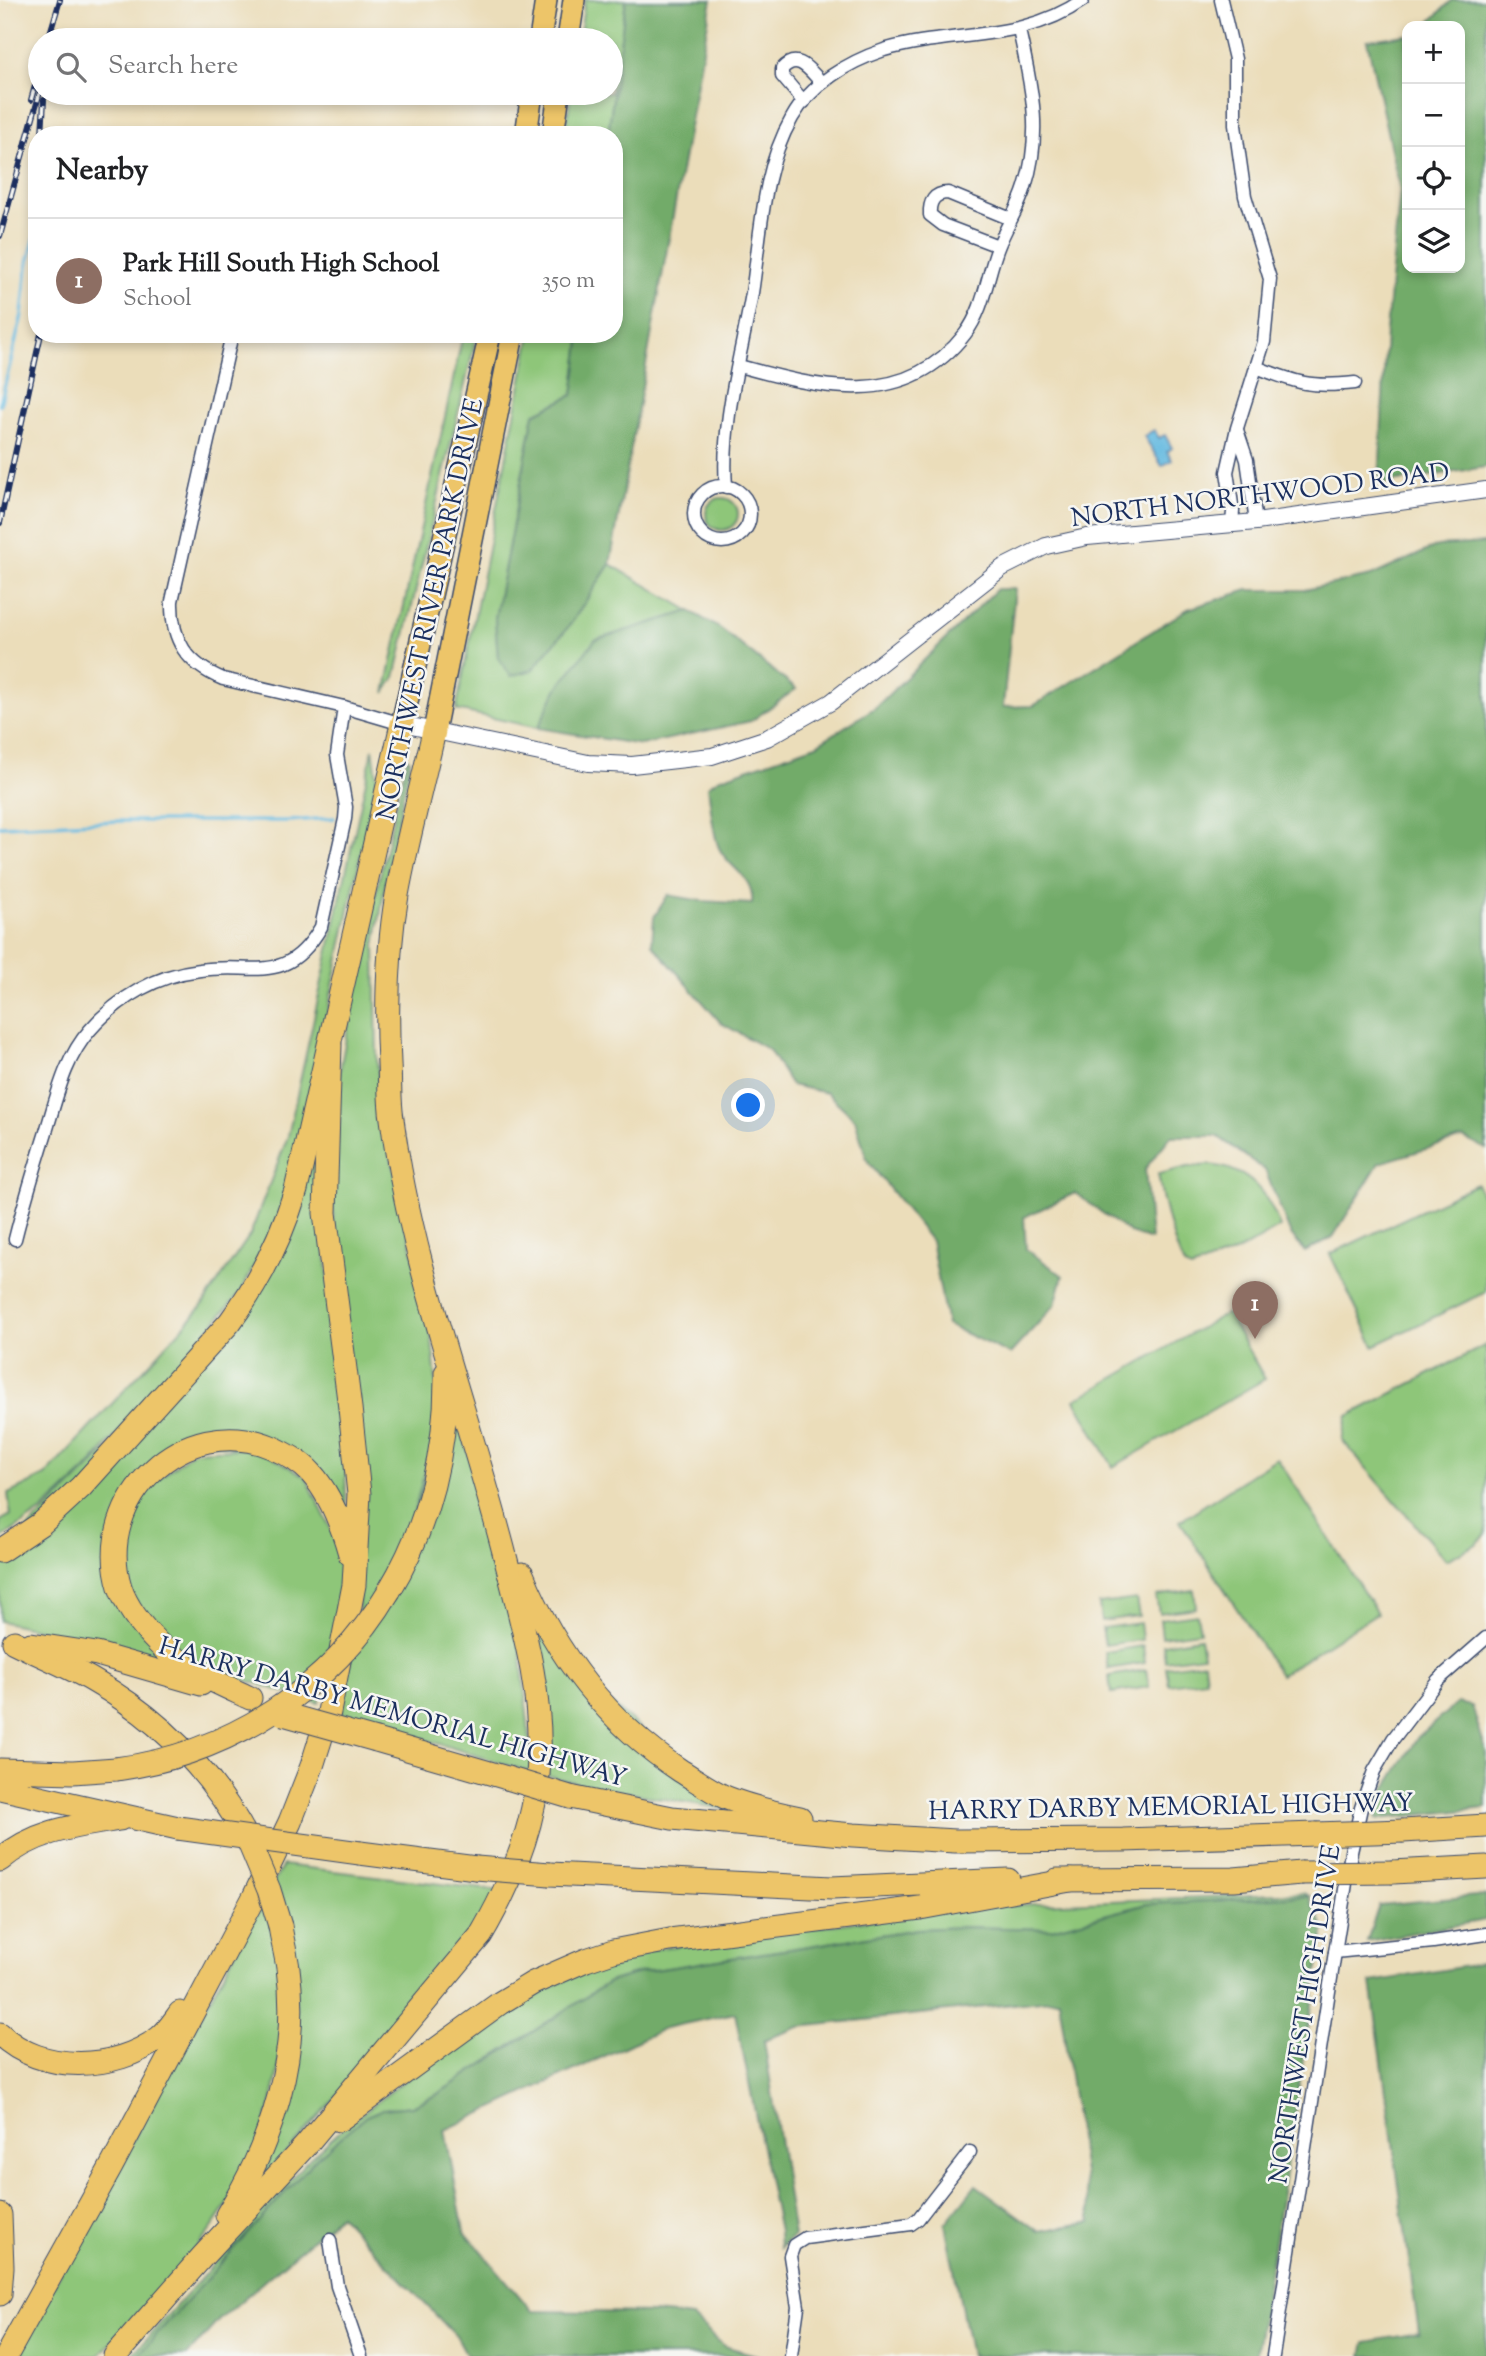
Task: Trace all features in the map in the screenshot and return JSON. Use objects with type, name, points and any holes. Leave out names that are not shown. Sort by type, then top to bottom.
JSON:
[{"type":"highway","name":"NORTHWEST RIVER PARK DRIVE","points":[[330,1045],[402,724]]},
{"type":"highway","name":"NORTHWEST RIVER PARK DRIVE","points":[[434,732],[397,894],[386,996],[391,1117],[409,1215],[440,1326]]},
{"type":"highway","points":[[0,1551],[42,1523],[81,1487],[247,1300],[275,1250],[288,1216],[330,1045]]},
{"type":"highway","points":[[6,2356],[111,2167],[254,1897],[312,1766],[329,1712],[354,1585],[359,1494],[351,1408],[325,1213],[330,1045]]},
{"type":"highway","points":[[115,2356],[306,2145],[481,1935],[503,1896],[530,1823],[539,1761],[536,1686],[524,1625],[487,1486],[440,1326]]},
{"type":"highway","points":[[0,1770],[74,1772],[153,1764],[215,1743],[262,1719],[324,1672],[360,1633],[389,1591],[422,1522],[439,1461],[444,1423],[446,1376],[440,1326]]},
{"type":"highway","points":[[250,1699],[194,1671],[175,1658],[148,1633],[124,1596],[116,1569],[116,1539],[125,1507],[142,1480],[159,1463],[180,1450],[210,1441],[242,1439],[280,1450],[312,1474],[335,1510],[351,1557],[354,1585]]},
{"type":"highway","points":[[487,1486],[546,1627],[588,1687],[612,1714],[667,1762],[727,1797],[853,1835]]},
{"type":"highway","points":[[7,1641],[91,1680],[156,1724],[218,1790],[248,1840],[269,1889],[280,1926],[288,1970],[288,2050],[280,2092],[262,2150],[244,2187],[202,2257]]},
{"type":"highway","name":"HARRY DARBY MEMORIAL HIGHWAY","points":[[7,1641],[97,1654],[250,1699],[283,1714],[570,1797],[673,1818],[853,1835],[967,1841],[1316,1835],[1486,1826]]},
{"type":"highway","points":[[0,1788],[178,1828],[477,1868],[550,1874],[832,1888],[1003,1880],[1234,1879],[1301,1873],[1486,1867]]},
{"type":"highway","points":[[0,1860],[25,1842],[57,1829],[131,1817]]},
{"type":"highway","points":[[306,2145],[500,2003],[533,1983],[586,1960],[614,1951],[670,1940],[920,1908],[1070,1880]]},
{"type":"highway","points":[[0,2034],[10,2045],[50,2061],[77,2065],[121,2057],[141,2050],[161,2036],[213,1973]]},
{"type":"highway","points":[[0,2215],[0,2294]]},
{"type":"main road","points":[[542,28],[546,0]]},
{"type":"main road","points":[[570,28],[574,0]]},
{"type":"main road","points":[[527,126],[530,105]]},
{"type":"main road","points":[[554,126],[557,105]]},
{"type":"main road","name":"NORTHWEST RIVER PARK DRIVE","points":[[402,724],[488,343]]},
{"type":"main road","name":"NORTHWEST RIVER PARK DRIVE","points":[[434,732],[511,343]]},
{"type":"street","points":[[726,487],[724,461],[730,401],[739,366],[765,202],[777,148],[793,116],[822,83],[842,68],[883,51],[918,42],[1019,30],[1065,13],[1083,0]]},
{"type":"street","points":[[1221,0],[1235,59],[1235,125],[1245,196],[1270,279],[1264,342],[1237,428],[1227,472],[1233,511],[1232,525]]},
{"type":"street","points":[[739,366],[830,387],[855,389],[878,386],[913,375],[938,360],[965,333],[985,296],[998,246],[1024,190],[1032,162],[1035,129],[1033,97],[1019,30]]},
{"type":"street","points":[[804,102],[782,76],[782,69],[788,62],[801,62],[822,83]]},
{"type":"street","points":[[998,246],[943,225],[930,215],[929,206],[934,197],[940,193],[948,193],[1011,219]]},
{"type":"street","points":[[230,343],[172,601],[176,634],[192,661],[206,672],[223,679],[402,724]]},
{"type":"street","points":[[1256,368],[1302,384],[1328,386],[1355,383]]},
{"type":"street","points":[[1237,428],[1247,460],[1256,522]]},
{"type":"street","points":[[718,486],[726,487],[733,488],[744,498],[750,518],[739,537],[732,541],[718,542],[704,537],[699,531],[694,510],[699,497],[705,492],[718,486]]},
{"type":"street","name":"NORTH NORTHWOOD ROAD","points":[[402,724],[588,763],[632,765],[712,756],[767,738],[831,702],[1002,568],[1046,546],[1087,537],[1232,525],[1486,490]]},
{"type":"street","points":[[15,1239],[65,1072],[82,1041],[105,1014],[134,993],[166,978],[201,970],[269,969],[290,961],[314,941],[321,927],[345,819],[346,807],[337,755],[344,708]]},
{"type":"street","name":"NORTHWEST HIGH DRIVE","points":[[1273,2356],[1351,1852],[1361,1808],[1374,1770],[1392,1739],[1438,1680],[1486,1638]]},
{"type":"street","points":[[1335,1952],[1486,1934]]},
{"type":"street","points":[[791,2356],[798,2307],[790,2256],[794,2245],[805,2238],[911,2224],[970,2152]]},
{"type":"street","points":[[330,2240],[337,2286],[360,2356]]},
{"type":"green space","points":[[585,0],[626,0],[622,28],[581,28]]},
{"type":"green space","points":[[626,0],[712,0],[610,564],[570,625],[532,670],[511,676],[498,658],[495,618],[534,414],[573,395],[580,343],[623,343],[623,126],[609,126],[612,105],[623,105],[622,28]]},
{"type":"green space","points":[[1452,0],[1486,0],[1486,467],[1379,484],[1386,331],[1400,190],[1367,40],[1402,36],[1402,273],[1465,273],[1465,21],[1431,21]]},
{"type":"green space","points":[[569,105],[612,105],[609,126],[566,126]]},
{"type":"green space","points":[[461,343],[475,343],[395,677],[385,693]]},
{"type":"green space","points":[[529,343],[580,343],[573,395],[534,414],[495,618],[498,658],[570,625],[610,564],[690,611],[595,640],[556,690],[538,728],[456,710]]},
{"type":"green space","points":[[722,498],[733,503],[738,514],[733,525],[722,530],[711,525],[706,514],[711,503]]},
{"type":"green space","points":[[1486,543],[1486,1149],[1463,1138],[1379,1163],[1333,1237],[1305,1252],[1291,1235],[1265,1170],[1217,1136],[1171,1136],[1145,1169],[1151,1240],[1130,1233],[1075,1193],[1024,1217],[1026,1249],[1063,1276],[1055,1305],[1010,1354],[947,1325],[931,1241],[867,1160],[855,1119],[827,1093],[791,1085],[769,1050],[721,1023],[652,944],[654,917],[668,895],[702,901],[752,904],[750,886],[719,848],[713,827],[708,786],[718,779],[816,745],[876,707],[997,589],[1015,589],[1003,707],[1033,706],[1188,609],[1248,590],[1304,590],[1371,576],[1437,546]]},
{"type":"green space","points":[[690,611],[721,629],[796,689],[751,721],[641,745],[538,728],[556,690],[595,640]]},
{"type":"green space","points":[[373,749],[377,777],[303,1128],[278,1218],[241,1292],[86,1470],[42,1511],[0,1539],[0,1521],[11,1515],[8,1494],[45,1476],[199,1310],[250,1235],[288,1136]]},
{"type":"green space","points":[[407,758],[410,761],[375,945],[377,1059],[381,1111],[431,1333],[437,1389],[432,1446],[387,1609],[451,1392],[518,1627],[533,1773],[340,1713],[359,1612],[333,1205],[340,1070],[361,959]]},
{"type":"green space","points":[[314,1138],[345,1440],[346,1516],[310,1460],[187,1439],[107,1542],[159,1656],[0,1621],[0,1556],[234,1325]]},
{"type":"green space","points":[[1210,1165],[1236,1171],[1255,1184],[1269,1203],[1280,1227],[1240,1250],[1191,1269],[1184,1266],[1175,1243],[1158,1174]]},
{"type":"green space","points":[[1477,1184],[1486,1203],[1486,1292],[1374,1346],[1330,1254]]},
{"type":"green space","points":[[1227,1313],[1265,1379],[1113,1467],[1075,1400]]},
{"type":"green space","points":[[1486,1345],[1486,1535],[1475,1545],[1446,1560],[1342,1440],[1348,1416]]},
{"type":"green space","points":[[257,1448],[306,1477],[339,1546],[341,1570],[336,1624],[319,1703],[223,1673],[183,1655],[131,1599],[121,1543],[142,1492],[194,1451]]},
{"type":"green space","points":[[1277,1458],[1377,1613],[1280,1675],[1180,1521]]},
{"type":"green space","points":[[525,1588],[568,1669],[743,1812],[593,1787],[546,1775]]},
{"type":"green space","points":[[1194,1590],[1196,1608],[1159,1613],[1156,1596]]},
{"type":"green space","points":[[1136,1599],[1139,1616],[1101,1621],[1099,1604]]},
{"type":"green space","points":[[1197,1614],[1200,1632],[1162,1637],[1160,1619]]},
{"type":"green space","points":[[1140,1623],[1142,1640],[1105,1645],[1102,1628]]},
{"type":"green space","points":[[1200,1638],[1203,1656],[1165,1661],[1163,1644]]},
{"type":"green space","points":[[1143,1646],[1145,1663],[1108,1669],[1105,1652]]},
{"type":"green space","points":[[1204,1662],[1206,1680],[1169,1685],[1166,1667]]},
{"type":"green space","points":[[1146,1670],[1149,1687],[1111,1693],[1109,1676]]},
{"type":"green space","points":[[1457,1703],[1472,1706],[1486,1752],[1486,1808],[1376,1819],[1380,1797],[1418,1737]]},
{"type":"green space","points":[[283,1865],[501,1891],[488,1916],[462,1952],[266,2177],[262,2177],[288,2089],[295,2030],[294,1969],[284,1914],[276,1892],[267,1903],[277,1944],[282,1986],[283,2028],[278,2070],[269,2111],[237,2188],[215,2224],[188,2258],[99,2356],[15,2356]]},
{"type":"green space","points":[[1303,1893],[1309,1896],[1147,1904],[1051,1929],[918,1929],[642,1972],[609,1982],[436,2095],[412,2106],[383,2109],[366,2116],[316,2158],[137,2356],[131,2356],[307,2161],[348,2124],[487,2018],[618,1954],[966,1907]]},
{"type":"green space","points":[[1486,1895],[1486,1920],[1367,1941],[1379,1905]]},
{"type":"green space","points":[[1309,1896],[1324,1930],[1256,2356],[971,2356],[945,2224],[976,2185],[1039,2231],[1091,2222],[1059,1999],[799,2027],[764,2040],[794,2236],[780,2248],[735,2013],[665,2028],[445,2130],[464,2231],[532,2311],[655,2313],[692,2317],[724,2346],[759,2356],[467,2356],[456,2336],[340,2215],[218,2321],[187,2356],[137,2356],[316,2158],[366,2116],[383,2109],[412,2106],[436,2095],[609,1982],[642,1972],[918,1929],[1051,1929],[1147,1904]]},
{"type":"green space","points":[[1486,1963],[1486,2356],[1362,2356],[1365,2342],[1419,2333],[1371,1982]]},
{"type":"water","points":[[1154,430],[1159,438],[1165,435],[1172,448],[1167,452],[1172,460],[1162,466],[1144,436]]},
{"type":"waterway","points":[[0,405],[22,315],[28,262]]},
{"type":"waterway","points":[[0,826],[119,821],[286,821],[334,818]]},
{"type":"railway","points":[[52,28],[60,0]]},
{"type":"railway","points":[[31,126],[36,105]]},
{"type":"railway","points":[[43,126],[44,105]]},
{"type":"railway","points":[[0,236],[28,135]]},
{"type":"railway","points":[[0,523],[39,343]]},
{"type":"place","name":"Park Hill South High School","points":[[1255,1339]]}]
